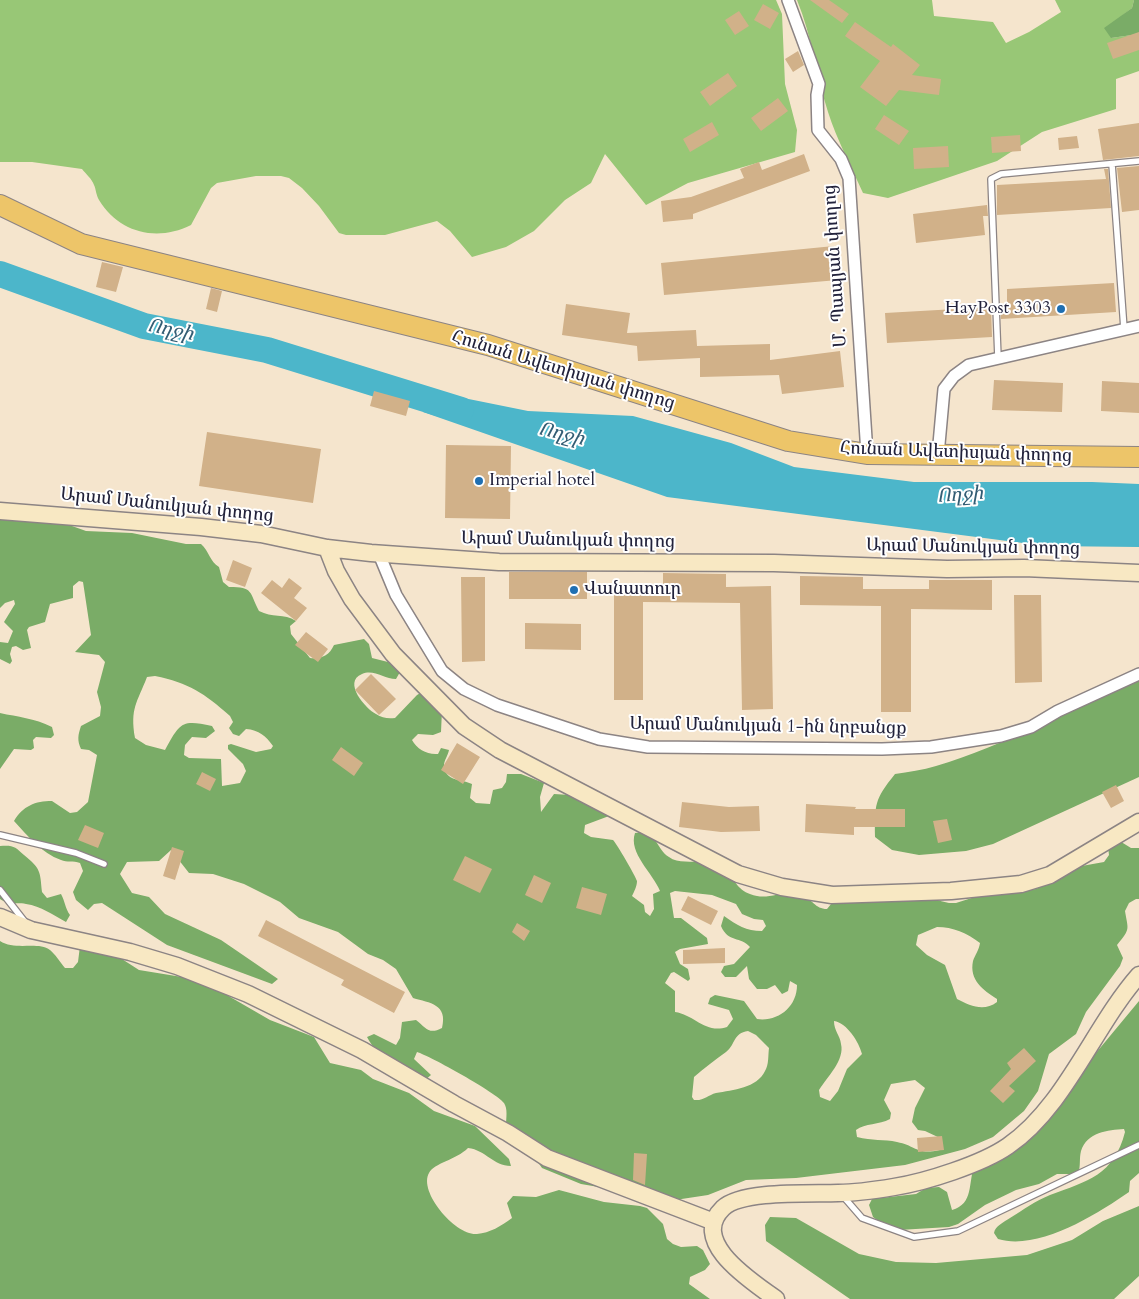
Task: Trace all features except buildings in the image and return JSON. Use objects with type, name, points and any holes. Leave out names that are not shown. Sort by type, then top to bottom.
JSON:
[{"type":"highway","name":"Հունան Ավետիսյան փողոց","points":[[0,205],[80,244],[488,345],[788,441],[867,454],[1139,457]]},
{"type":"street","name":"Մ․ Պապյան փողոց","points":[[788,0],[819,84],[817,95],[818,130],[841,159],[849,178],[867,454]]},
{"type":"street","points":[[938,455],[944,389],[954,376],[969,365],[1139,326]]},
{"type":"street","name":"Արամ Մանուկյան փողոց","points":[[0,511],[201,527],[261,534],[327,548],[379,554],[500,562],[774,563],[947,569],[1024,568],[1139,573]]},
{"type":"street","points":[[327,548],[336,571],[376,632],[393,654],[464,726],[500,750],[738,874],[782,886],[832,895],[951,891],[1021,884],[1050,875],[1139,822]]},
{"type":"street","name":"Արամ Մանուկյան 1-ին նրբանցք","points":[[379,554],[396,595],[442,671],[464,689],[497,705],[599,740],[648,747],[882,749],[931,746],[1001,736],[1031,727],[1058,711],[1139,674]]},
{"type":"street","points":[[0,916],[30,930],[130,952],[177,966],[248,994],[362,1050],[508,1133],[547,1158],[714,1222]]},
{"type":"street","points":[[776,1299],[724,1257],[716,1246],[714,1222],[723,1208],[733,1202],[759,1195],[840,1193],[896,1186],[930,1177],[979,1160],[1008,1146],[1040,1117],[1079,1062],[1121,995],[1139,975]]},
{"type":"lane","points":[[998,358],[991,179],[1001,174],[1139,161]]},
{"type":"lane","points":[[1112,164],[1124,329]]},
{"type":"lane","points":[[0,836],[76,853],[104,864]]},
{"type":"lane","points":[[0,890],[30,930]]},
{"type":"lane","points":[[840,1193],[862,1218],[914,1238],[958,1231],[1139,1145]]},
{"type":"green space","points":[[0,0],[776,0],[782,14],[785,84],[797,130],[795,152],[688,183],[646,205],[605,154],[591,183],[565,200],[534,231],[506,247],[472,257],[450,231],[437,221],[385,235],[346,235],[339,233],[319,206],[302,188],[289,178],[281,176],[256,176],[217,183],[211,188],[191,225],[165,233],[140,231],[128,227],[107,211],[98,198],[92,181],[82,169],[32,162],[0,162]]},
{"type":"green space","points":[[797,0],[932,0],[934,16],[993,22],[1006,43],[1029,32],[1061,12],[1055,0],[1134,0],[1132,8],[1123,15],[1111,38],[1139,34],[1139,71],[1116,79],[1116,109],[1042,132],[997,161],[888,198],[863,193],[828,112]]},
{"type":"green space","points":[[1134,0],[1139,0],[1139,34],[1111,38],[1104,28],[1132,8]]},
{"type":"green space","points":[[0,518],[58,521],[86,531],[132,533],[186,544],[201,544],[219,567],[223,582],[229,587],[243,588],[250,592],[259,611],[287,617],[296,621],[290,626],[291,634],[310,658],[324,656],[330,652],[334,645],[364,639],[369,644],[372,658],[388,662],[400,672],[396,679],[387,678],[375,673],[362,674],[356,678],[354,683],[358,695],[367,707],[378,715],[395,718],[417,695],[424,691],[442,710],[441,732],[433,735],[418,734],[412,740],[420,749],[430,754],[438,754],[441,748],[449,750],[444,763],[447,774],[455,779],[472,784],[470,798],[476,803],[490,804],[493,790],[502,788],[506,782],[507,774],[521,774],[544,783],[540,797],[541,812],[554,794],[570,795],[607,809],[609,816],[585,825],[584,833],[591,837],[613,840],[637,881],[632,896],[644,905],[645,912],[650,916],[654,909],[653,894],[660,891],[638,855],[635,848],[635,833],[648,834],[664,853],[673,859],[702,863],[727,874],[746,892],[762,897],[796,893],[823,909],[827,909],[836,898],[919,896],[956,903],[978,896],[1036,889],[1076,867],[1104,862],[1109,855],[1108,847],[1118,840],[1131,848],[1139,848],[1139,899],[1129,903],[1125,911],[1127,929],[1117,945],[1123,958],[1120,966],[1086,1012],[1076,1034],[1049,1054],[1038,1091],[1024,1111],[993,1137],[965,1149],[905,1165],[796,1178],[746,1180],[708,1195],[675,1200],[581,1184],[542,1168],[506,1125],[504,1103],[489,1091],[448,1067],[417,1052],[414,1059],[431,1075],[425,1080],[393,1063],[378,1052],[367,1037],[374,1034],[396,1045],[400,1038],[402,1022],[416,1020],[428,1030],[434,1031],[442,1028],[442,1014],[440,1009],[431,1003],[413,998],[396,969],[383,960],[368,954],[338,932],[299,918],[280,902],[244,884],[213,874],[189,873],[171,850],[159,861],[127,862],[120,874],[132,893],[149,897],[165,914],[221,940],[278,979],[272,984],[167,945],[102,903],[94,904],[88,910],[76,900],[73,892],[83,871],[80,863],[63,861],[47,853],[35,844],[14,821],[25,808],[40,802],[52,801],[70,813],[77,812],[88,802],[97,755],[89,750],[81,749],[79,735],[81,726],[100,716],[101,707],[97,692],[105,662],[99,655],[75,652],[91,635],[83,582],[79,581],[73,586],[73,598],[50,604],[45,622],[29,627],[27,630],[31,648],[23,650],[16,646],[12,647],[10,654],[12,661],[10,664],[0,659],[0,642],[8,643],[13,631],[4,622],[15,604],[14,600],[5,603],[0,608]],"holes":[[[155,676],[167,679],[195,690],[230,716],[233,722],[229,728],[233,734],[239,736],[246,729],[255,731],[265,736],[273,746],[271,749],[256,752],[231,744],[228,745],[228,749],[243,764],[246,771],[240,783],[222,786],[221,759],[189,758],[184,755],[185,745],[192,737],[206,738],[215,731],[212,726],[194,723],[182,725],[174,734],[165,750],[146,745],[135,738],[133,719],[135,706],[147,677]],[[675,891],[712,895],[736,904],[742,914],[754,919],[763,920],[766,926],[762,931],[756,931],[742,927],[724,916],[721,926],[727,935],[743,941],[750,947],[734,964],[724,966],[721,972],[725,977],[736,977],[747,966],[749,979],[757,989],[767,989],[775,985],[782,994],[788,991],[790,981],[797,985],[794,1000],[790,1006],[772,1018],[757,1019],[744,1001],[715,995],[710,998],[708,1004],[729,1010],[733,1019],[727,1027],[719,1028],[706,1026],[675,1012],[675,991],[665,983],[671,973],[674,972],[688,981],[690,979],[688,969],[680,964],[675,952],[680,949],[708,944],[707,938],[681,918],[674,918],[670,893]],[[937,927],[954,929],[975,939],[980,943],[973,961],[973,974],[978,984],[997,999],[997,1002],[987,1007],[977,1007],[957,999],[945,965],[927,955],[916,945],[918,935]],[[834,1021],[839,1022],[848,1029],[862,1054],[847,1069],[838,1091],[830,1101],[820,1097],[819,1090],[838,1062],[842,1050]],[[748,1031],[756,1035],[769,1048],[767,1066],[761,1077],[750,1085],[694,1100],[692,1097],[694,1077],[726,1052],[740,1034]],[[915,1080],[925,1088],[915,1108],[912,1122],[918,1130],[940,1138],[940,1150],[921,1151],[897,1142],[857,1137],[856,1130],[890,1119],[891,1113],[884,1100],[891,1084]]]},
{"type":"green space","points":[[1139,680],[1139,777],[993,844],[966,851],[919,855],[892,850],[875,837],[877,803],[883,790],[895,774],[931,767],[988,748]]},
{"type":"green space","points":[[0,713],[45,724],[52,727],[54,735],[51,738],[36,737],[33,740],[34,748],[31,750],[14,749],[0,769]]},
{"type":"green space","points":[[0,846],[14,847],[37,867],[42,892],[47,898],[61,894],[70,915],[66,922],[37,907],[10,903],[0,899]]},
{"type":"green space","points":[[0,941],[12,945],[45,947],[52,952],[65,968],[73,968],[78,962],[80,946],[111,952],[139,970],[188,978],[225,994],[270,1020],[314,1037],[330,1063],[361,1070],[373,1079],[409,1093],[434,1111],[475,1126],[509,1159],[511,1166],[499,1163],[474,1149],[468,1148],[429,1173],[427,1181],[434,1201],[450,1221],[459,1228],[468,1233],[477,1234],[491,1231],[512,1218],[507,1203],[513,1196],[536,1197],[559,1190],[604,1202],[640,1206],[647,1208],[663,1224],[667,1239],[673,1244],[681,1247],[697,1246],[703,1250],[710,1264],[705,1270],[690,1277],[689,1284],[710,1299],[0,1299]]},
{"type":"green space","points":[[1139,1001],[1139,1173],[1130,1181],[1129,1192],[1084,1220],[1048,1235],[1031,1240],[1014,1241],[998,1239],[994,1233],[1000,1224],[1034,1203],[1098,1174],[1114,1158],[1120,1146],[1125,1132],[1124,1129],[1118,1129],[1099,1133],[1088,1140],[1081,1151],[1078,1174],[1057,1174],[1039,1184],[1016,1190],[985,1205],[958,1224],[949,1227],[899,1230],[881,1223],[873,1217],[869,1205],[872,1199],[916,1194],[926,1188],[939,1187],[947,1192],[952,1210],[964,1203],[969,1192],[974,1168],[1081,1071]]},
{"type":"green space","points":[[1139,1206],[1139,1276],[1114,1299],[850,1299],[766,1241],[765,1225],[770,1217],[796,1218],[859,1254],[896,1262],[936,1263],[1027,1255],[1072,1240],[1103,1221]]},
{"type":"water","points":[[429,391],[528,411],[633,416],[731,443],[794,467],[914,482],[1092,482],[1139,484],[1139,547],[1046,546],[667,497],[423,412]]},
{"type":"waterway","name":"Ողջի","points":[[0,274],[144,326],[267,350],[461,410]]},
{"type":"place","name":"HayPost 3303","points":[[1061,309]]},
{"type":"place","name":"Imperial hotel","points":[[479,481]]},
{"type":"place","name":"Վանատուր","points":[[574,590]]}]
